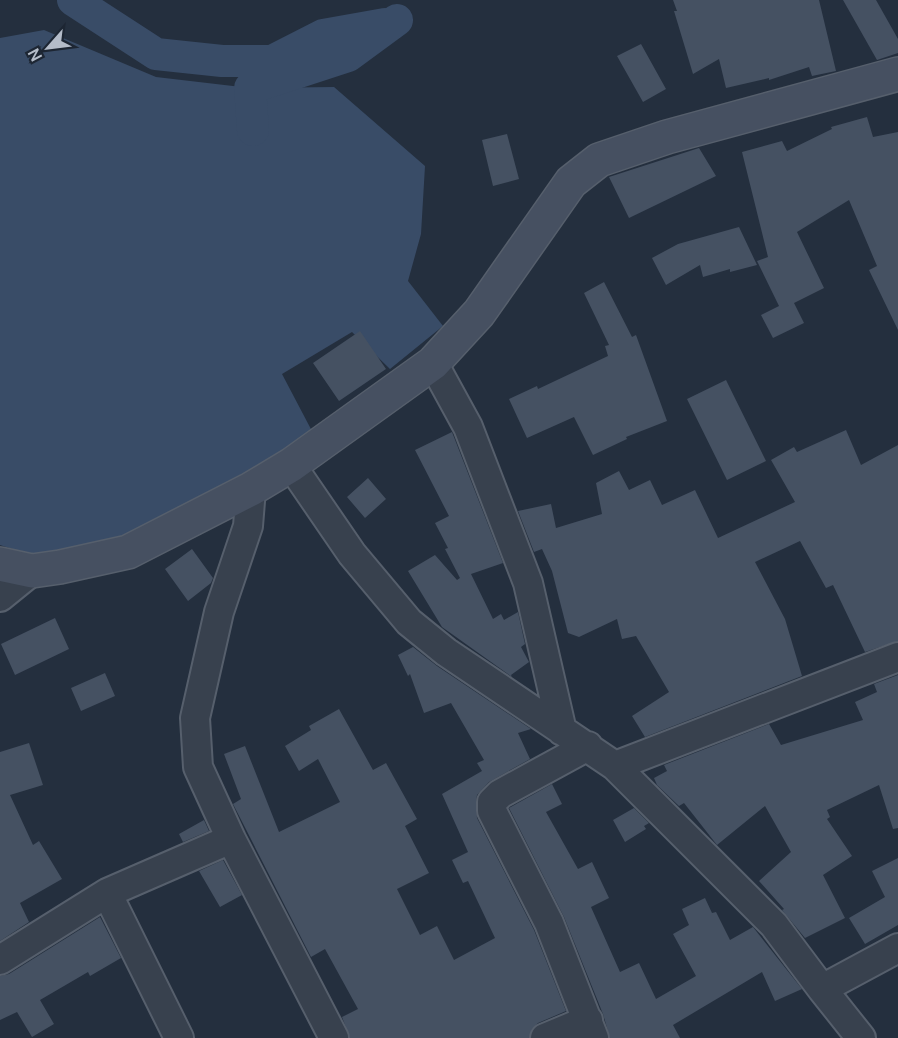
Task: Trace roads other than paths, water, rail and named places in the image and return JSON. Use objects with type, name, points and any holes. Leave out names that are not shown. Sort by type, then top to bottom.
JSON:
[{"type":"main road","points":[[0,564],[32,571],[128,552],[251,489],[291,465],[433,363],[479,313],[571,182],[599,160],[667,137],[898,74]]},
{"type":"street","points":[[433,363],[468,427],[528,583],[562,731]]},
{"type":"street","points":[[291,465],[352,554],[409,622],[446,652],[615,766],[774,925],[861,1038]]},
{"type":"street","points":[[251,489],[248,526],[219,612],[195,718],[198,767],[231,839],[334,1038]]},
{"type":"street","points":[[0,597],[32,571]]},
{"type":"street","points":[[615,766],[898,657]]},
{"type":"street","points":[[545,1038],[591,1029],[549,923],[492,811],[492,802],[500,794],[588,746]]},
{"type":"street","points":[[0,960],[107,894],[231,839]]},
{"type":"street","points":[[107,894],[178,1038]]},
{"type":"street","points":[[822,989],[898,948]]},
{"type":"water","points":[[44,30],[156,77],[250,88],[334,87],[425,166],[421,234],[408,281],[443,326],[390,369],[352,332],[282,374],[313,433],[206,498],[101,545],[31,555],[0,545],[0,38]]},
{"type":"waterway","points":[[73,0],[156,54],[222,61],[272,61],[323,35],[385,24]]},
{"type":"waterway","points":[[253,130],[250,88],[348,56],[397,20]]}]
